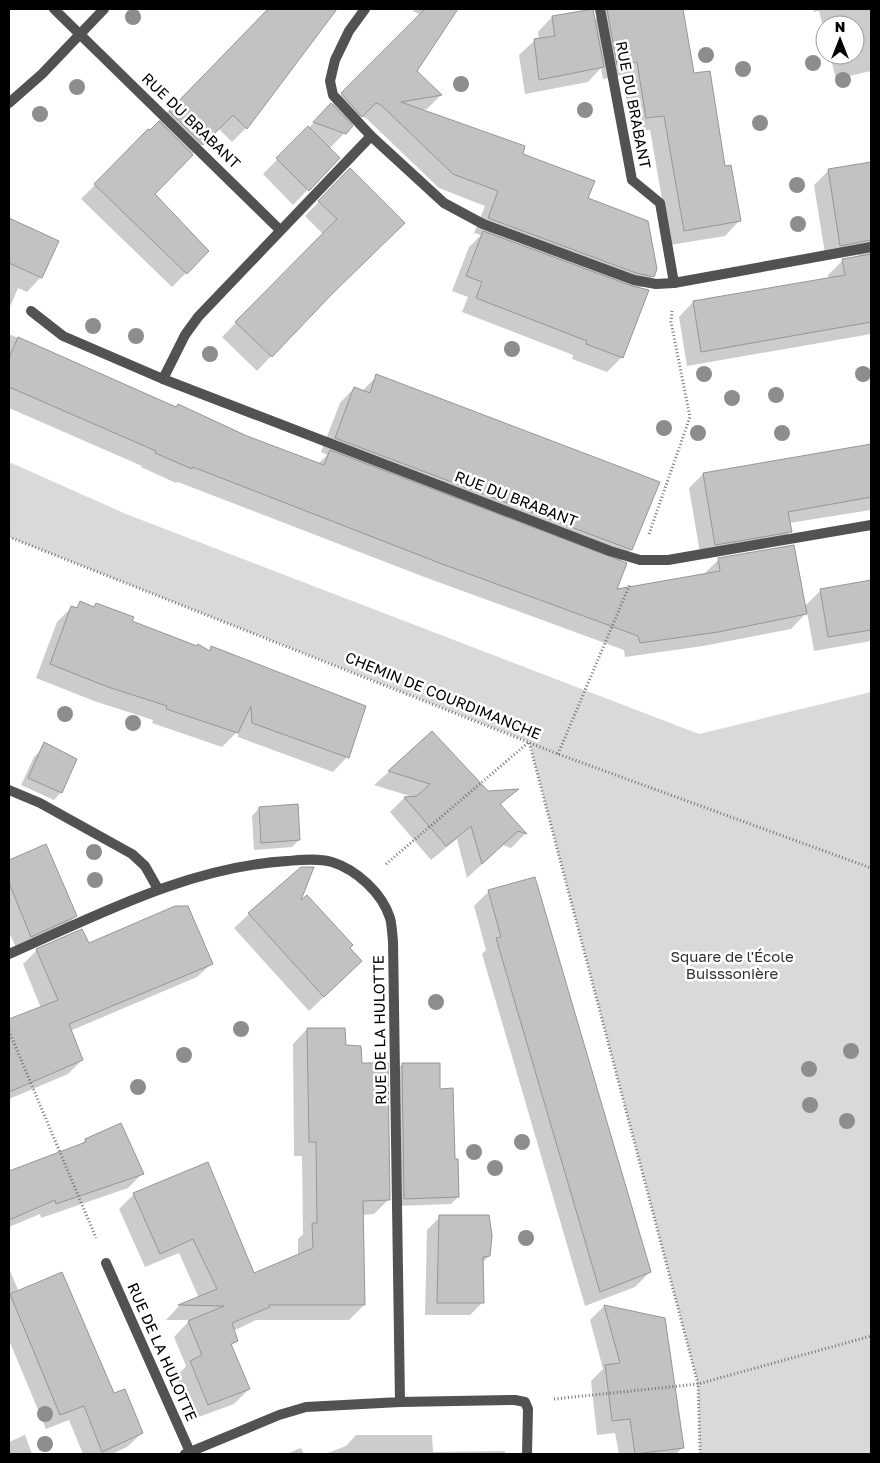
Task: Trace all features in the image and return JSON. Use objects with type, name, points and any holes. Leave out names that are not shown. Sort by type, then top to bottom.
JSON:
[{"type":"street","name":"RUE DU BRABANT","points":[[54,9],[280,230]]},
{"type":"street","points":[[9,103],[42,74],[104,9]]},
{"type":"street","points":[[365,9],[349,31],[335,60],[330,81],[333,95],[371,136],[444,203],[484,224],[634,280],[656,284],[674,283],[871,246]]},
{"type":"street","name":"RUE DU BRABANT","points":[[600,9],[632,180],[660,204],[674,283]]},
{"type":"street","points":[[164,379],[185,335],[198,317],[371,136]]},
{"type":"street","name":"RUE DU BRABANT","points":[[32,311],[63,336],[164,379],[610,551],[640,560],[692,557],[871,525]]},
{"type":"street","points":[[9,790],[40,803],[132,854],[145,866],[158,889]]},
{"type":"street","name":"RUE DE LA HULOTTE","points":[[9,954],[158,889],[210,873],[252,864],[307,860],[331,862],[350,870],[365,882],[382,900],[390,918],[393,941],[400,1402]]},
{"type":"street","name":"RUE DE LA HULOTTE","points":[[106,1263],[188,1453],[279,1415],[306,1406],[400,1402],[515,1400],[525,1402]]},
{"type":"street","points":[[525,1402],[528,1409],[527,1454]]},
{"type":"path","points":[[558,754],[640,560],[690,417],[671,322],[674,283]]},
{"type":"path","name":"CHEMIN DE COURDIMANCHE","points":[[9,537],[558,754],[871,868]]},
{"type":"path","points":[[365,882],[529,742],[698,1384],[700,1454]]},
{"type":"path","points":[[9,1032],[106,1263]]},
{"type":"path","points":[[525,1402],[698,1384],[871,1336]]},
{"type":"green space","name":"Square de l'École Buisssonière","points":[[9,462],[126,514],[699,734],[871,692],[871,1454],[700,1454],[698,1384],[529,742],[9,537]]},
{"type":"building","points":[[268,9],[337,9],[247,129],[233,115],[203,145],[169,111]]},
{"type":"building","points":[[425,9],[458,9],[417,71],[442,95],[401,102],[525,146],[523,154],[595,181],[588,198],[648,221],[657,269],[654,277],[636,273],[488,218],[498,191],[453,174],[381,105],[376,103],[362,117],[341,93]]},
{"type":"building","points":[[593,9],[604,67],[539,80],[534,39],[555,36],[552,16]]},
{"type":"building","points":[[607,9],[683,9],[694,73],[710,71],[725,166],[731,165],[741,221],[684,231],[664,116],[646,118],[637,62],[617,65]]},
{"type":"building","points":[[331,103],[353,126],[346,134],[313,122]]},
{"type":"building","points":[[159,121],[193,155],[155,194],[209,251],[187,274],[94,184],[148,129],[150,130]]},
{"type":"building","points":[[308,126],[340,158],[309,191],[276,158]]},
{"type":"building","points":[[871,162],[871,240],[840,246],[828,169]]},
{"type":"building","points":[[350,168],[405,223],[333,293],[272,357],[235,322],[337,219],[318,201]]},
{"type":"building","points":[[9,218],[59,241],[42,278],[9,263]]},
{"type":"building","points":[[483,231],[632,286],[649,290],[623,358],[586,344],[587,341],[476,298],[482,282],[466,276]]},
{"type":"building","points":[[871,254],[871,322],[701,352],[693,301],[845,275],[842,259]]},
{"type":"building","points":[[18,337],[176,407],[178,404],[247,436],[324,465],[330,450],[627,563],[617,589],[720,571],[718,558],[794,545],[807,614],[718,632],[640,643],[638,636],[442,564],[193,467],[192,469],[155,453],[156,451],[9,387],[9,358]]},
{"type":"building","points":[[376,374],[660,482],[632,550],[335,438],[354,387],[370,393]]},
{"type":"building","points":[[871,444],[871,497],[788,512],[792,532],[715,545],[703,473]]},
{"type":"building","points":[[871,580],[871,630],[828,637],[820,589]]},
{"type":"building","points":[[80,601],[94,607],[96,603],[134,617],[132,621],[197,646],[198,644],[210,651],[211,646],[366,706],[349,758],[252,723],[251,706],[238,733],[166,709],[167,706],[108,687],[50,664],[71,606],[77,608]]},
{"type":"building","points":[[432,731],[488,791],[519,789],[500,804],[527,834],[518,831],[482,864],[471,826],[446,846],[404,797],[417,796],[430,784],[388,771]]},
{"type":"building","points":[[44,742],[77,759],[62,793],[28,778]]},
{"type":"building","points":[[298,804],[300,840],[261,843],[259,807]]},
{"type":"building","points":[[46,844],[77,916],[31,937],[9,883],[9,860]]},
{"type":"building","points":[[301,867],[314,867],[301,900],[307,895],[353,945],[350,948],[362,961],[324,997],[248,913]]},
{"type":"building","points":[[535,877],[651,1272],[600,1292],[496,938],[501,937],[488,890]]},
{"type":"building","points":[[175,906],[188,906],[213,964],[69,1024],[83,1060],[9,1092],[9,1019],[58,1000],[36,949],[82,929],[89,943]]},
{"type":"building","points":[[307,1028],[345,1028],[346,1045],[361,1046],[362,1063],[388,1063],[390,1200],[363,1201],[365,1305],[269,1305],[270,1307],[232,1323],[238,1341],[231,1344],[250,1389],[208,1405],[190,1361],[202,1355],[188,1321],[224,1306],[178,1305],[217,1289],[193,1239],[160,1254],[133,1193],[208,1162],[254,1273],[313,1248],[312,1223],[317,1223],[316,1142],[309,1142]]},
{"type":"building","points":[[402,1063],[440,1063],[440,1089],[453,1088],[455,1159],[458,1159],[459,1197],[404,1199]]},
{"type":"building","points":[[121,1123],[144,1174],[56,1204],[55,1200],[9,1220],[9,1171],[86,1142],[85,1139]]},
{"type":"building","points":[[439,1215],[489,1215],[492,1235],[490,1256],[483,1257],[484,1303],[437,1303]]},
{"type":"building","points":[[62,1272],[114,1393],[125,1389],[143,1433],[102,1452],[84,1406],[60,1415],[10,1294]]},
{"type":"building","points":[[604,1305],[665,1318],[684,1448],[635,1454],[630,1419],[612,1421],[605,1365],[620,1363]]}]
